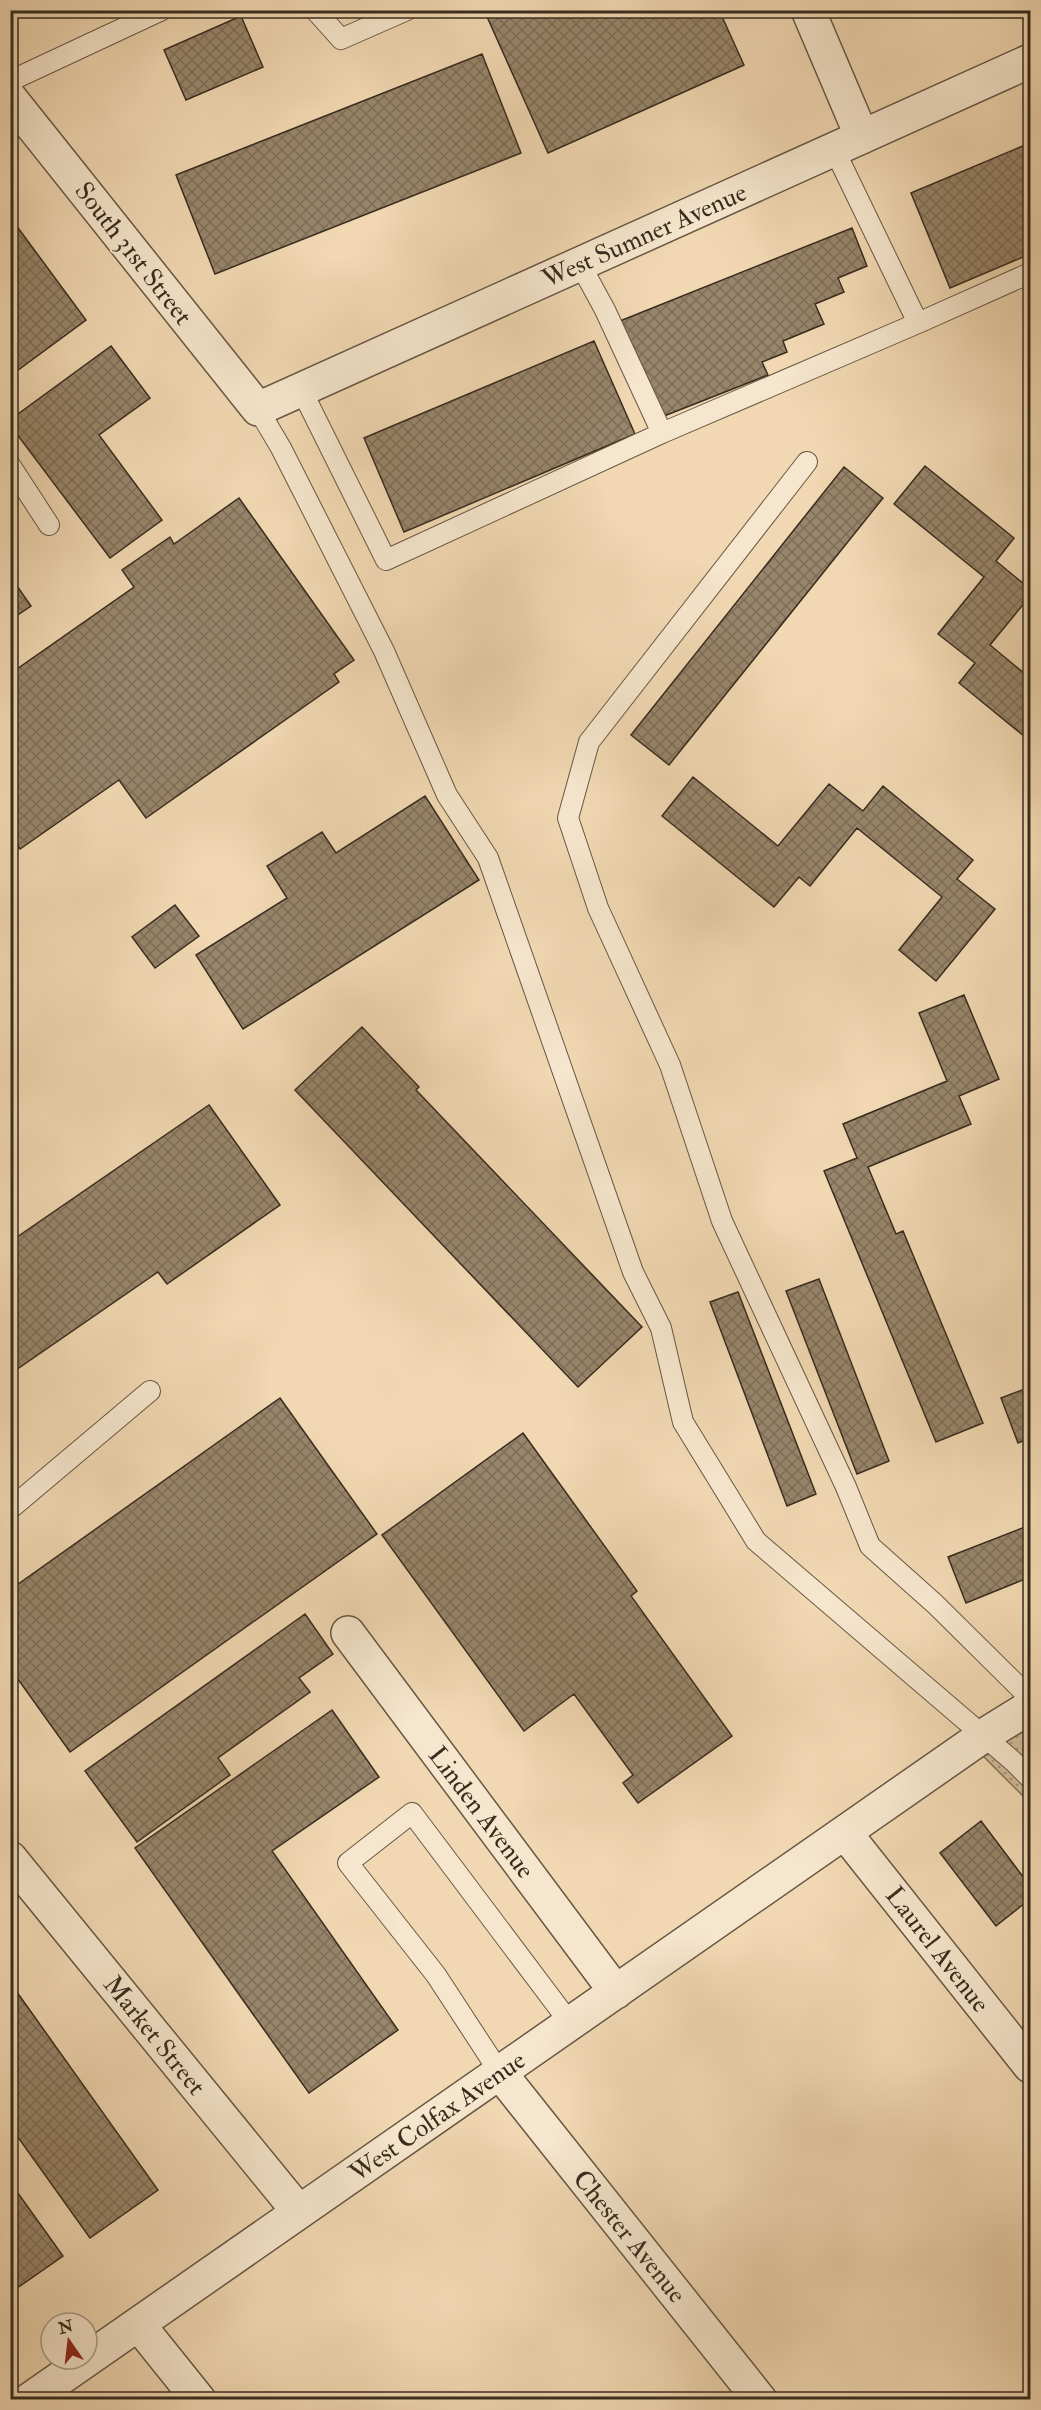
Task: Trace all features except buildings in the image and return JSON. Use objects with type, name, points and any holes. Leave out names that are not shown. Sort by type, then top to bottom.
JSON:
[{"type":"street","points":[[808,10],[848,143]]},
{"type":"street","name":"West Sumner Avenue","points":[[258,409],[1030,61]]},
{"type":"street","name":"South 31st Street","points":[[10,98],[21,131],[258,409]]},
{"type":"street","name":"Linden Avenue","points":[[348,1633],[616,1992]]},
{"type":"street","name":"West Colfax Avenue","points":[[29,2400],[983,1736],[1030,1707]]},
{"type":"street","name":"Laurel Avenue","points":[[845,1833],[1030,2066]]},
{"type":"street","name":"Market Street","points":[[10,1858],[299,2212]]},
{"type":"street","name":"Chester Avenue","points":[[500,2073],[760,2400]]},
{"type":"street","points":[[138,2324],[199,2400]]},
{"type":"lane","points":[[10,81],[162,10]]},
{"type":"lane","points":[[315,10],[341,39],[407,10]]},
{"type":"lane","points":[[848,143],[918,323]]},
{"type":"lane","points":[[580,264],[662,433]]},
{"type":"lane","points":[[301,389],[386,560],[662,433],[1030,273]]},
{"type":"lane","points":[[258,409],[281,448],[384,651],[447,795],[488,858],[633,1272],[661,1328],[683,1422],[756,1541],[1030,1778]]},
{"type":"lane","points":[[807,462],[589,742],[568,818],[598,908],[670,1065],[722,1221],[846,1487],[870,1546],[934,1604],[1030,1698]]},
{"type":"lane","points":[[10,465],[49,525]]},
{"type":"lane","points":[[10,1509],[150,1392]]},
{"type":"lane","points":[[500,2073],[436,1975],[348,1863],[412,1813],[570,2023]]},
{"type":"shaded area","points":[[1030,1700],[1030,1803],[966,1739]]}]
